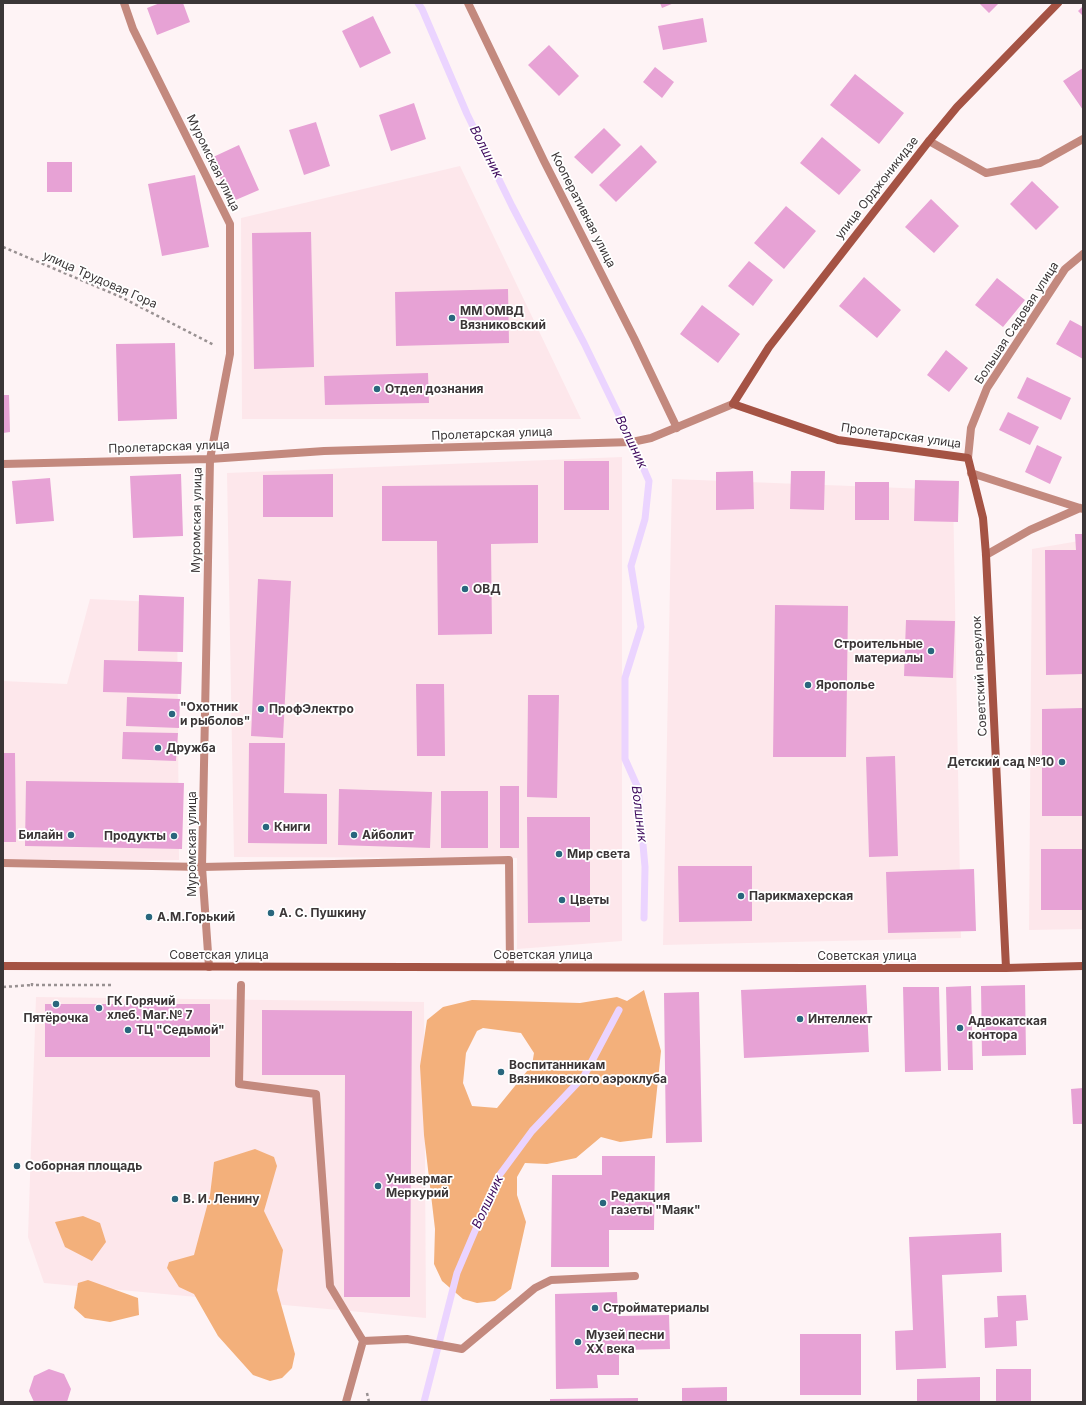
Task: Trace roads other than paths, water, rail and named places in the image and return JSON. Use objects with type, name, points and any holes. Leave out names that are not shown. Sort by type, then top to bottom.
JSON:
[{"type":"street","name":"Муромская улица","points":[[124,3],[133,28],[230,224],[230,354],[210,459],[202,867],[209,967]]},
{"type":"street","name":"Кооперативная улица","points":[[468,3],[544,161],[634,338],[677,428]]},
{"type":"street","name":"улица Орджоникидзе","points":[[733,404],[770,347],[859,229],[929,141],[957,107],[1058,3]]},
{"type":"street","points":[[929,141],[986,173],[1040,163],[1083,139]]},
{"type":"street","name":"Большая Садовая улица","points":[[968,458],[972,428],[987,388],[1065,268],[1083,254]]},
{"type":"street","name":"Пролетарская улица","points":[[3,464],[210,459],[324,451],[632,442],[651,438],[733,404],[838,440],[968,458]]},
{"type":"street","name":"Советский переулок","points":[[968,458],[983,518],[986,555],[1006,968]]},
{"type":"street","points":[[971,473],[1081,508]]},
{"type":"street","points":[[986,555],[1030,530],[1081,508]]},
{"type":"street","points":[[3,863],[202,867],[509,860],[510,967]]},
{"type":"street","name":"Советская улица","points":[[3,966],[1006,968],[1083,966]]},
{"type":"street","points":[[241,985],[239,1084],[316,1094],[330,1286],[363,1341],[346,1402]]},
{"type":"street","points":[[363,1341],[407,1339],[462,1349],[535,1288],[551,1280],[635,1276]]},
{"type":"waterway","name":"Волшник","points":[[418,3],[422,9],[467,114],[512,206],[584,343],[632,442],[649,481],[645,519],[631,566],[641,627],[625,678],[625,759],[638,788],[645,867],[644,918]]},
{"type":"waterway","name":"Волшник","points":[[424,1402],[457,1273],[498,1177],[532,1131],[584,1076],[619,1010]]},
{"type":"place","name":"ММ ОМВД Вязниковский","points":[[452,318]]},
{"type":"place","name":"Отдел дознания","points":[[377,389]]},
{"type":"place","name":"ОВД","points":[[465,589]]},
{"type":"place","name":"Строительные материалы","points":[[931,651]]},
{"type":"place","name":"Ярополье","points":[[808,685]]},
{"type":"place","name":"ПрофЭлектро","points":[[261,709]]},
{"type":"place","name":"\"Охотник и рыболов\"","points":[[172,714]]},
{"type":"place","name":"Дружба","points":[[158,748]]},
{"type":"place","name":"Детский сад №10","points":[[1062,762]]},
{"type":"place","name":"Книги","points":[[266,827]]},
{"type":"place","name":"Билайн","points":[[71,835]]},
{"type":"place","name":"Айболит","points":[[354,835]]},
{"type":"place","name":"Продукты","points":[[174,836]]},
{"type":"place","name":"Мир света","points":[[559,854]]},
{"type":"place","name":"Парикмахерская","points":[[741,896]]},
{"type":"place","name":"Цветы","points":[[562,900]]},
{"type":"place","name":"А. С. Пушкину","points":[[271,913]]},
{"type":"place","name":"А.М.Горький","points":[[149,917]]},
{"type":"place","name":"Пятёрочка","points":[[56,1004]]},
{"type":"place","name":"ГК Горячий хлеб. Маг.№ 7","points":[[99,1008]]},
{"type":"place","name":"Интеллект","points":[[800,1019]]},
{"type":"place","name":"Адвокатская контора","points":[[960,1028]]},
{"type":"place","name":"ТЦ \"Седьмой\"","points":[[128,1030]]},
{"type":"place","name":"Воспитанникам Вязниковского аэроклуба","points":[[501,1072]]},
{"type":"place","name":"Соборная площадь","points":[[17,1166]]},
{"type":"place","name":"Универмаг Меркурий","points":[[378,1186]]},
{"type":"place","name":"В. И. Ленину","points":[[175,1199]]},
{"type":"place","name":"Редакция газеты \"Маяк\"","points":[[603,1203]]},
{"type":"place","name":"Стройматериалы","points":[[595,1308]]},
{"type":"place","name":"Музей песни XX века","points":[[578,1342]]}]
